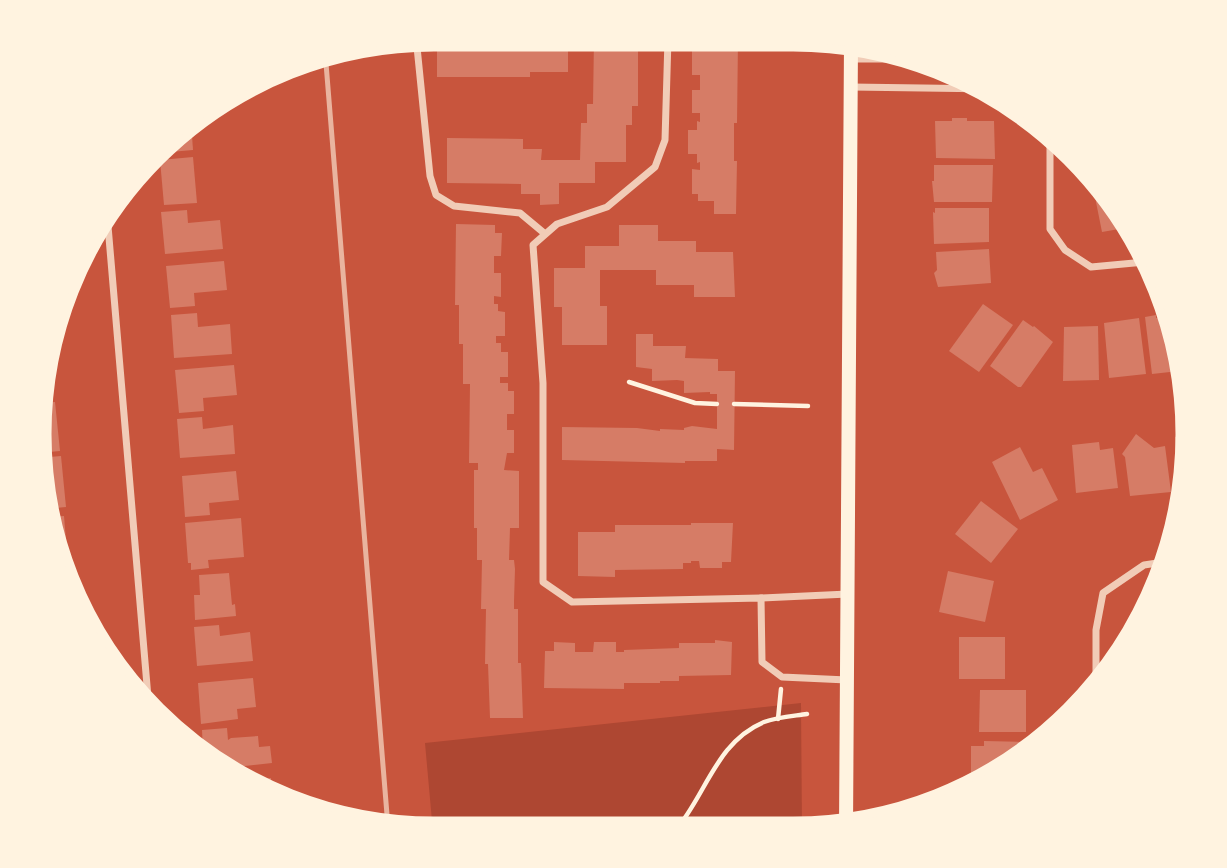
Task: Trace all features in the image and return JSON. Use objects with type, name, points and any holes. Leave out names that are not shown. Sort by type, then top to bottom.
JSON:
[{"type":"main road","points":[[846,817],[852,52]]},
{"type":"street","points":[[668,47],[665,140],[655,167],[607,207],[557,224],[533,245],[543,383],[543,582],[572,602],[848,594]]},
{"type":"street","points":[[417,48],[430,176],[436,195],[454,206],[520,213],[544,233]]},
{"type":"street","points":[[852,59],[888,59]]},
{"type":"street","points":[[852,88],[967,89]]},
{"type":"street","points":[[1050,145],[1050,229],[1065,250],[1091,267],[1140,262]]},
{"type":"street","points":[[108,226],[148,694]]},
{"type":"street","points":[[1096,674],[1096,630],[1103,593],[1144,565],[1157,563]]},
{"type":"street","points":[[761,598],[762,662],[782,677],[847,680]]},
{"type":"path","points":[[629,382],[695,403],[717,404]]},
{"type":"path","points":[[734,404],[808,406]]},
{"type":"path","points":[[778,719],[782,677]]},
{"type":"path","points":[[683,821],[726,749],[741,735],[766,721],[807,714]]},
{"type":"shaded area","points":[[801,703],[802,821],[432,821],[425,743]]},
{"type":"building","points":[[437,47],[568,47],[568,72],[530,72],[530,77],[437,77]]},
{"type":"building","points":[[594,47],[638,47],[638,106],[632,106],[632,125],[626,125],[626,162],[595,162],[595,183],[559,183],[559,204],[540,205],[540,194],[521,194],[521,184],[447,183],[447,138],[523,139],[523,149],[542,149],[541,160],[580,160],[581,123],[587,123],[587,104],[593,104]]},
{"type":"building","points":[[700,47],[738,47],[737,123],[734,123],[734,161],[737,161],[736,214],[714,214],[714,201],[698,201],[698,194],[692,194],[692,169],[700,170],[700,162],[697,163],[697,154],[688,154],[688,130],[697,130],[697,121],[700,122],[700,113],[692,113],[692,90],[700,90],[700,75],[692,75],[692,50],[700,50]]},
{"type":"building","points":[[952,118],[994,121],[995,159],[936,158],[935,121],[952,121]]},
{"type":"building","points":[[192,133],[193,150],[170,152]]},
{"type":"building","points":[[193,157],[197,203],[164,205],[160,162]]},
{"type":"building","points":[[934,165],[993,165],[992,202],[934,202]]},
{"type":"building","points":[[1096,193],[1121,229],[1102,232]]},
{"type":"building","points":[[935,208],[989,208],[989,242],[934,244]]},
{"type":"building","points":[[187,210],[188,223],[220,220],[223,249],[165,254],[161,212]]},
{"type":"building","points":[[456,224],[495,225],[495,233],[502,233],[501,256],[494,256],[494,273],[501,273],[501,297],[494,296],[494,304],[498,304],[498,311],[505,312],[505,336],[496,336],[496,343],[501,343],[501,352],[508,352],[508,377],[500,377],[500,383],[508,383],[508,391],[514,391],[514,414],[507,414],[507,430],[514,430],[514,453],[507,453],[504,470],[519,471],[519,528],[510,528],[509,560],[514,560],[515,569],[514,609],[518,609],[518,663],[521,663],[523,718],[490,718],[488,664],[485,664],[486,609],[481,609],[482,560],[477,560],[477,528],[474,528],[474,470],[478,470],[478,463],[469,463],[470,384],[463,384],[463,344],[459,344],[459,305],[455,305]]},
{"type":"building","points":[[619,225],[658,225],[658,241],[696,241],[696,252],[733,252],[735,297],[694,297],[694,285],[656,285],[656,270],[600,270],[600,306],[607,306],[607,345],[562,345],[562,307],[554,307],[554,268],[585,268],[585,246],[619,246]]},
{"type":"building","points":[[989,249],[991,283],[938,287],[934,273],[937,270],[936,252]]},
{"type":"building","points":[[224,261],[227,290],[194,293],[195,306],[170,308],[166,266]]},
{"type":"building","points":[[983,304],[1013,325],[979,372],[949,351]]},
{"type":"building","points":[[197,313],[198,327],[230,324],[232,354],[174,358],[171,315]]},
{"type":"building","points":[[1156,315],[1156,318],[1161,317],[1174,372],[1152,374],[1145,317]]},
{"type":"building","points":[[1139,318],[1146,374],[1109,378],[1104,323]]},
{"type":"building","points":[[1023,320],[1053,342],[1021,387],[1018,387],[990,366]]},
{"type":"building","points":[[1098,326],[1099,380],[1063,381],[1064,327]]},
{"type":"building","points":[[636,334],[653,334],[653,346],[686,346],[685,358],[718,359],[718,371],[735,371],[734,450],[717,449],[717,461],[685,463],[562,460],[562,427],[660,431],[684,430],[692,426],[717,429],[717,394],[684,393],[684,381],[652,381],[652,369],[636,367]]},
{"type":"building","points":[[234,365],[237,395],[203,398],[204,411],[179,413],[175,370]]},
{"type":"building","points":[[49,402],[55,402],[60,451],[48,452]]},
{"type":"building","points":[[202,417],[203,429],[233,425],[235,454],[180,458],[177,419]]},
{"type":"building","points":[[1136,434],[1154,448],[1165,446],[1171,492],[1130,496],[1125,457],[1122,454]]},
{"type":"building","points":[[1175,437],[1180,437],[1178,464]]},
{"type":"building","points":[[1099,442],[1100,450],[1113,448],[1118,488],[1076,493],[1072,445]]},
{"type":"building","points":[[1020,447],[1033,472],[1042,468],[1058,500],[1020,520],[992,462]]},
{"type":"building","points":[[61,456],[66,507],[55,508],[48,457]]},
{"type":"building","points":[[236,471],[239,500],[209,503],[210,515],[185,517],[182,476]]},
{"type":"building","points":[[981,501],[1018,529],[991,563],[955,534]]},
{"type":"building","points":[[56,516],[64,516],[67,556],[60,534]]},
{"type":"building","points":[[241,518],[244,557],[208,560],[209,568],[191,570],[185,523]]},
{"type":"building","points":[[733,523],[731,562],[722,562],[722,568],[700,568],[699,561],[691,561],[683,563],[683,569],[615,570],[615,577],[578,576],[578,532],[615,532],[615,525]]},
{"type":"building","points":[[948,571],[994,581],[985,622],[939,612]]},
{"type":"building","points":[[229,573],[232,605],[235,604],[236,616],[195,620],[194,595],[200,595],[199,575]]},
{"type":"building","points":[[219,625],[220,636],[250,632],[253,661],[197,666],[194,627]]},
{"type":"building","points":[[959,637],[1005,637],[1005,679],[959,679]]},
{"type":"building","points":[[715,640],[732,642],[731,675],[679,676],[679,681],[624,683],[624,689],[544,688],[545,651],[554,651],[554,642],[575,643],[575,652],[593,652],[594,642],[616,642],[616,652],[624,652],[679,648],[679,643],[715,643]]},
{"type":"building","points":[[253,678],[256,707],[237,709],[238,719],[201,724],[198,683]]},
{"type":"building","points":[[980,690],[1026,690],[1026,732],[979,732]]},
{"type":"building","points":[[227,728],[228,740],[258,736],[259,747],[270,746],[272,763],[237,767],[203,744],[202,730]]},
{"type":"building","points":[[984,741],[1027,742],[1008,756],[971,775],[971,746],[984,746]]},
{"type":"building","points":[[271,778],[271,785],[263,781],[260,779]]},
{"type":"railway","points":[[326,63],[387,817]]}]
